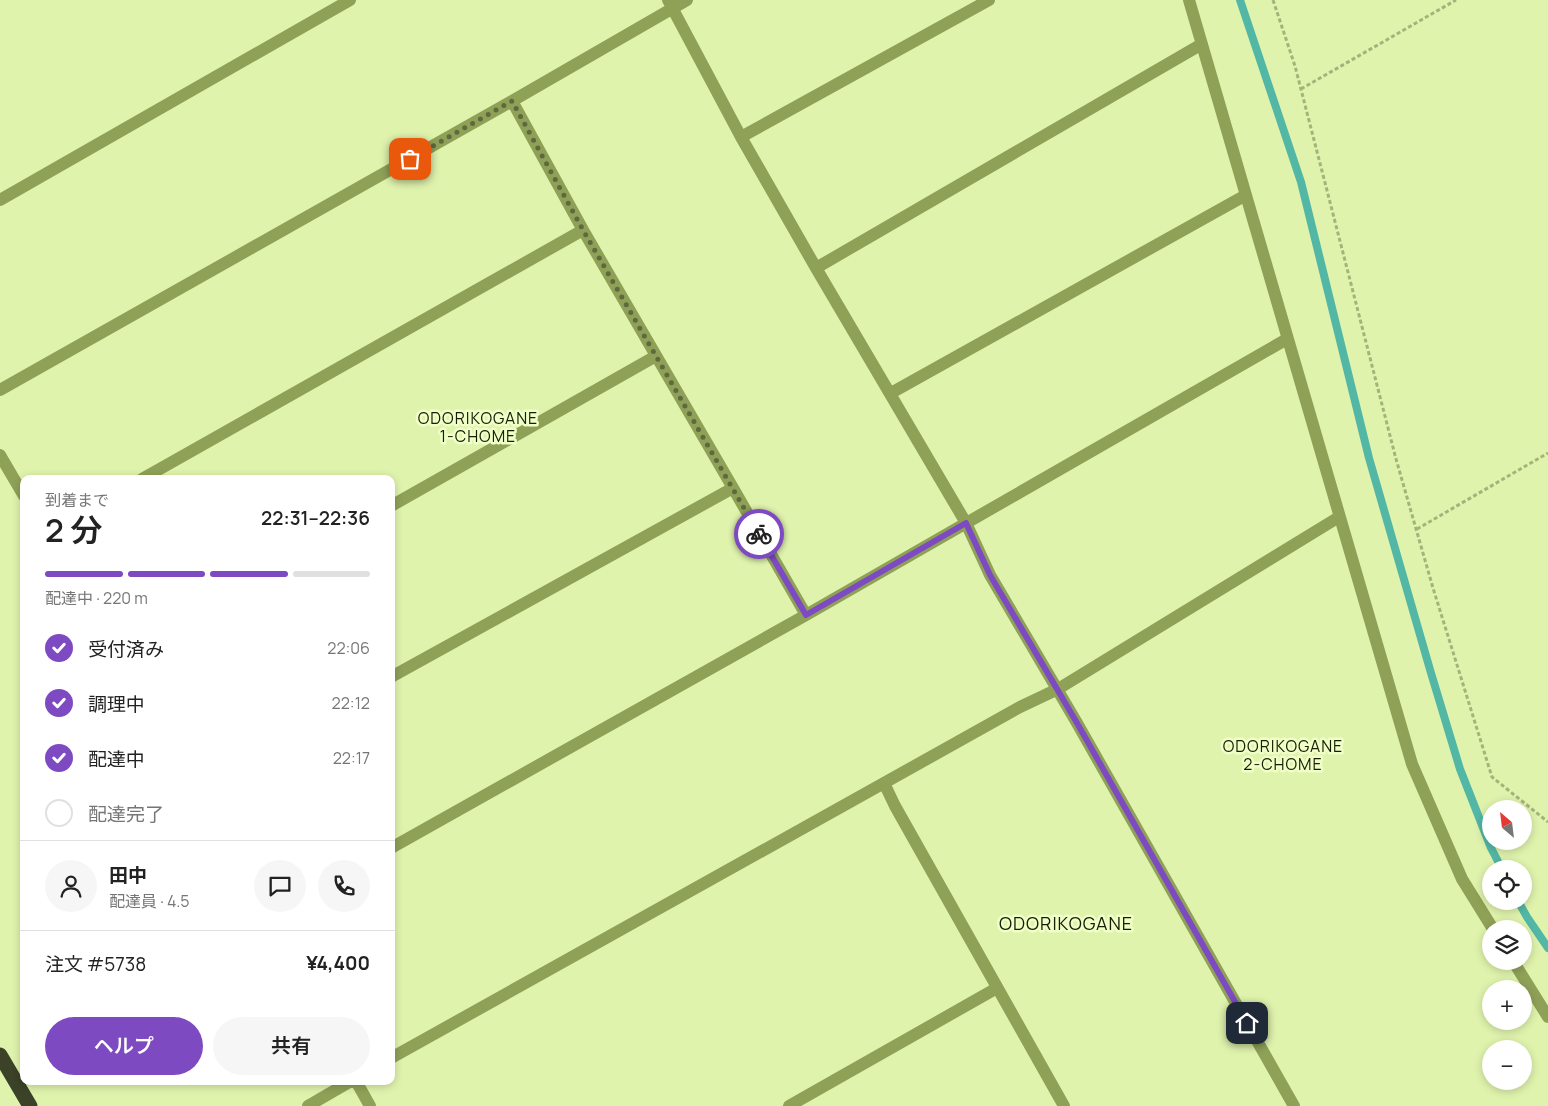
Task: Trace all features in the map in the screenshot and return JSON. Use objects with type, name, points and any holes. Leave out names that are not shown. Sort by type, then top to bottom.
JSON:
[{"type":"highway","points":[[0,1055],[30,1106]]},
{"type":"street","points":[[0,200],[350,0]]},
{"type":"street","points":[[0,390],[512,101],[670,4],[687,0]]},
{"type":"street","points":[[741,137],[989,0]]},
{"type":"street","points":[[1189,0],[1412,764],[1462,879],[1487,920]]},
{"type":"street","points":[[670,4],[741,137],[966,523],[990,575],[1058,689],[1294,1106]]},
{"type":"street","points":[[816,268],[1202,44]]},
{"type":"street","points":[[512,101],[583,230],[806,615]]},
{"type":"street","points":[[890,393],[1246,195]]},
{"type":"street","points":[[149,475],[583,230]]},
{"type":"street","points":[[395,846],[806,615],[1288,339]]},
{"type":"street","points":[[395,504],[656,356]]},
{"type":"street","points":[[0,455],[20,489]]},
{"type":"street","points":[[395,675],[733,488]]},
{"type":"street","points":[[395,1056],[884,782],[1020,707],[1058,689],[1339,517]]},
{"type":"street","points":[[884,782],[895,806],[1064,1106]]},
{"type":"street","points":[[1519,970],[1548,1017]]},
{"type":"street","points":[[789,1106],[997,988]]},
{"type":"street","points":[[308,1106],[344,1085]]},
{"type":"street","points":[[358,1085],[370,1106]]},
{"type":"path","points":[[1273,0],[1301,89],[1396,459],[1433,588],[1492,777],[1548,822]]},
{"type":"path","points":[[1301,89],[1456,0]]},
{"type":"path","points":[[1416,528],[1548,453]]},
{"type":"waterway","points":[[1240,0],[1301,182],[1369,458],[1431,673],[1460,769],[1497,860]]},
{"type":"waterway","points":[[1523,910],[1548,948]]},
{"type":"way so far","points":[[410,159],[512,101],[583,230],[759,534]]},
{"type":"district","name":"ODORIKOGANE 1-CHOME","points":[[478,427]]},
{"type":"district","name":"ODORIKOGANE 2-CHOME","points":[[1283,755]]},
{"type":"district","name":"ODORIKOGANE","points":[[1066,923]]},
{"type":"route","points":[[759,534],[806,615],[966,523],[990,575],[1077,723],[1247,1023]]}]
